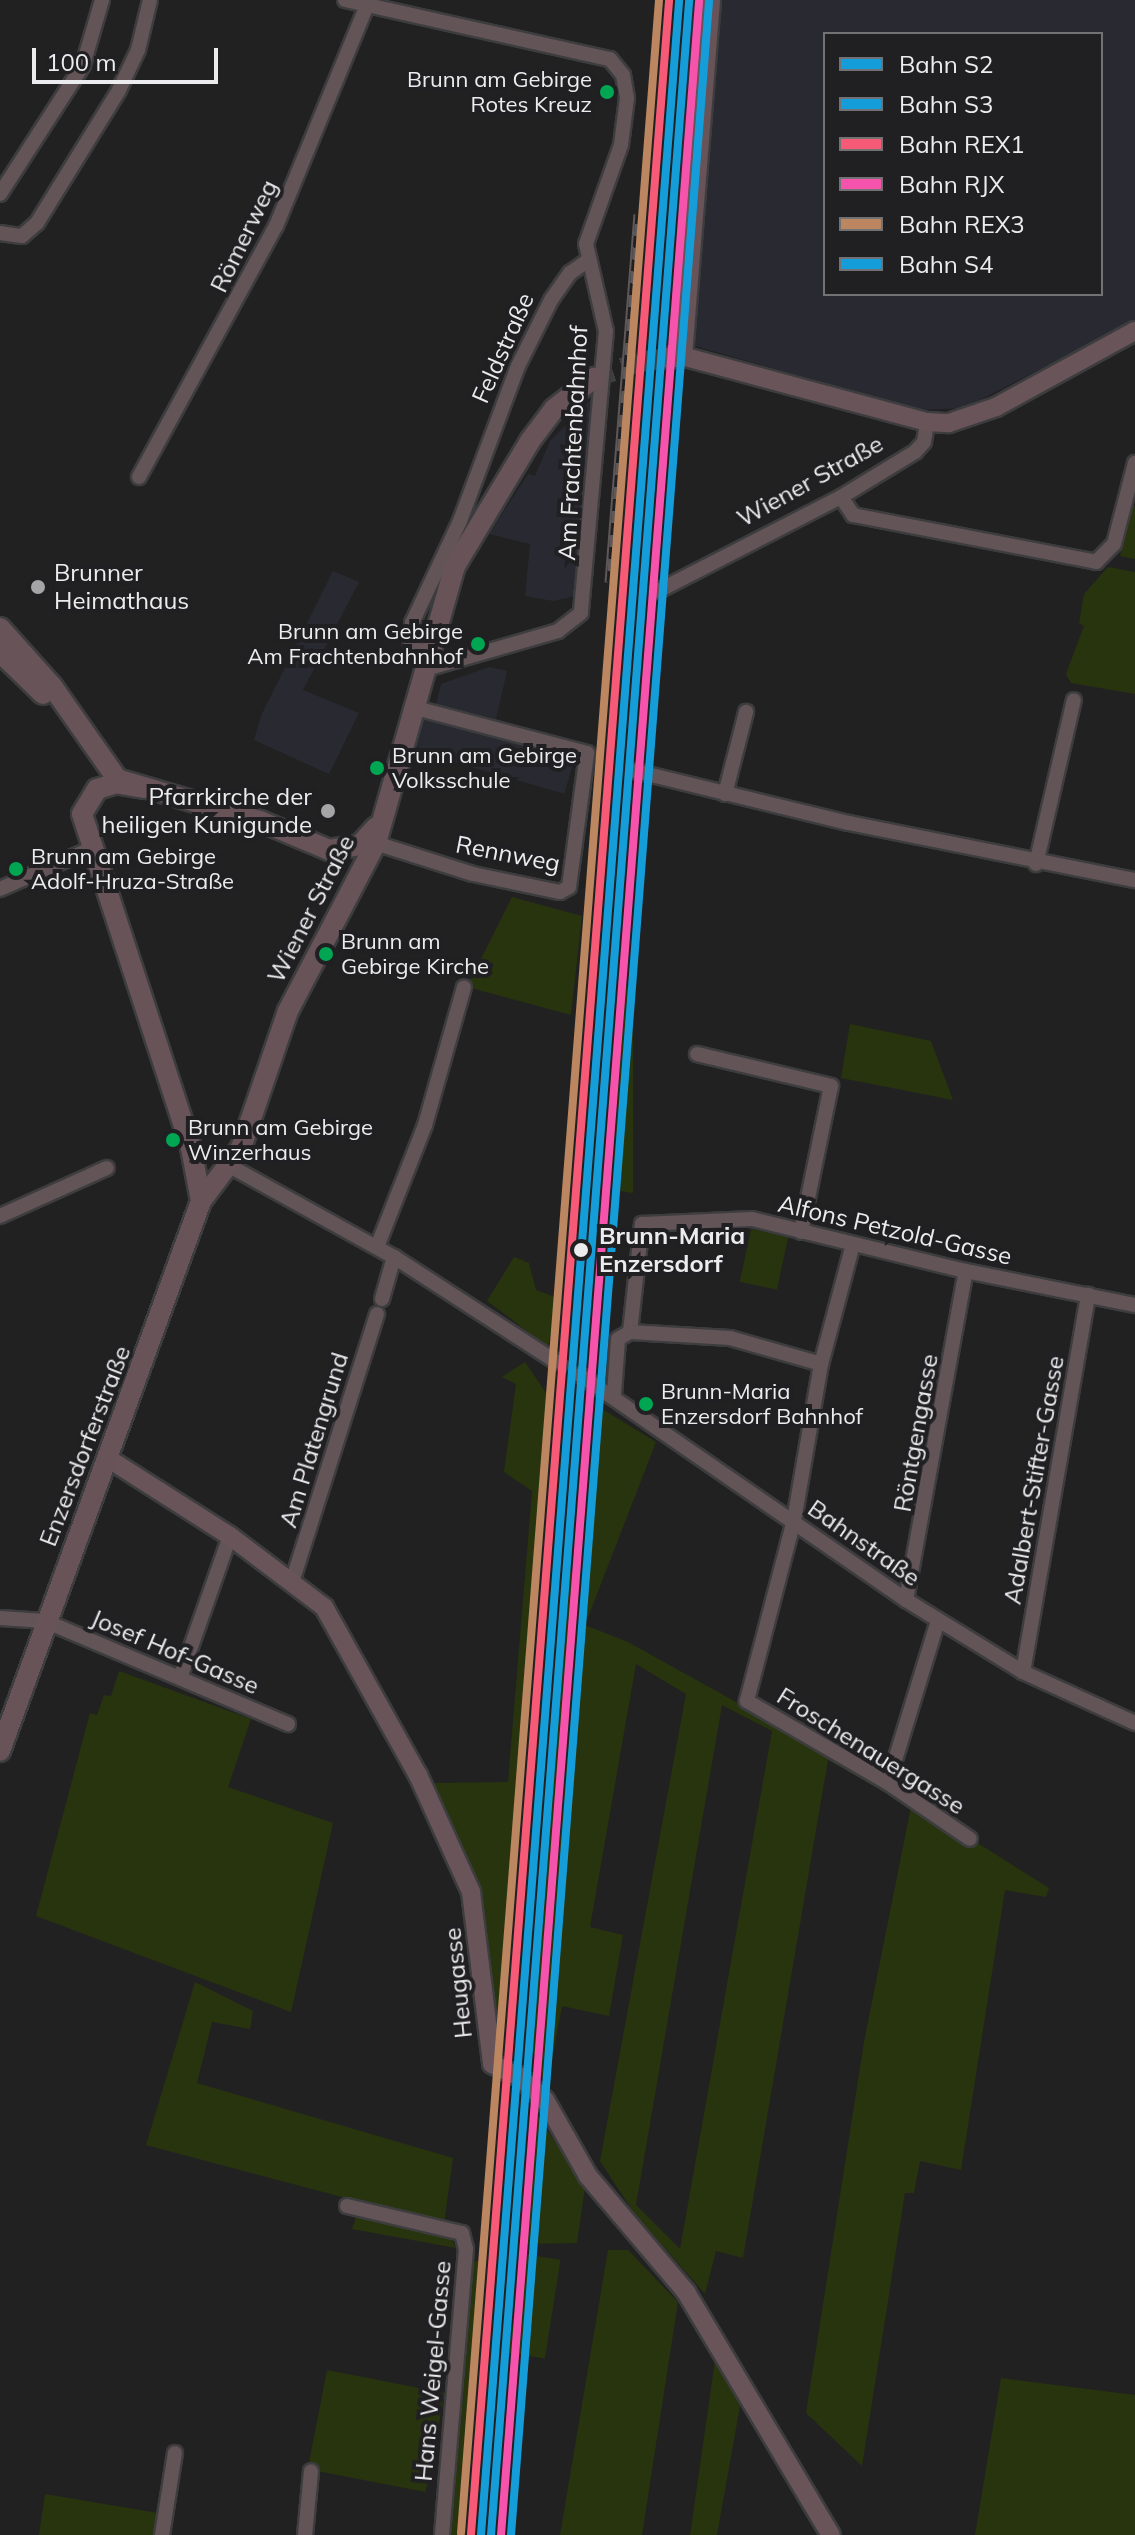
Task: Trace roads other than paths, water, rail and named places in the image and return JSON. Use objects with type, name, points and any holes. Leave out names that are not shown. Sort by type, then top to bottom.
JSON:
[{"type":"main road","points":[[675,357],[710,0]]},
{"type":"main road","name":"Wiener Straße","points":[[228,1165],[257,1109],[288,1011],[350,897],[382,818],[455,566],[475,526],[554,409],[594,378]]},
{"type":"main road","points":[[0,628],[52,686],[108,772],[144,788]]},
{"type":"main road","points":[[0,652],[67,725],[97,789]]},
{"type":"main road","points":[[201,1201],[191,1148],[82,814],[97,789],[117,783],[260,821],[329,850],[345,851],[371,841]]},
{"type":"main road","points":[[329,850],[344,864],[350,897]]},
{"type":"main road","points":[[191,1148],[228,1165]]},
{"type":"main road","name":"Enzersdorferstraße","points":[[0,1751],[201,1201],[228,1165]]},
{"type":"street","points":[[0,194],[83,65],[102,0]]},
{"type":"street","points":[[0,233],[22,236],[37,223],[119,90],[138,50],[150,0]]},
{"type":"street","points":[[345,0],[610,59],[623,75],[627,98],[621,145],[593,219],[587,261]]},
{"type":"street","name":"Römerweg","points":[[139,477],[276,226],[367,5]]},
{"type":"street","name":"Feldstraße","points":[[425,664],[411,644],[412,623],[496,430],[518,366],[551,300],[570,273],[587,261]]},
{"type":"street","name":"Am Frachtenbahnhof","points":[[425,664],[571,624],[581,613],[588,579],[605,336],[587,261]]},
{"type":"street","name":"Wiener Straße","points":[[675,357],[927,422],[973,418],[1135,331]]},
{"type":"street","name":"Wiener Straße","points":[[658,591],[841,497],[915,452],[924,442],[927,422]]},
{"type":"street","points":[[841,497],[853,515],[1096,562],[1114,544],[1135,463]]},
{"type":"street","points":[[1036,864],[1074,700]]},
{"type":"street","name":"Rennweg","points":[[371,841],[473,874],[560,892],[569,887],[587,753],[412,707]]},
{"type":"street","points":[[725,794],[746,712]]},
{"type":"street","points":[[635,771],[1036,864],[1135,880]]},
{"type":"street","points":[[0,889],[93,848]]},
{"type":"street","points":[[377,1247],[425,1125],[464,987]]},
{"type":"street","points":[[697,1054],[831,1086],[801,1232]]},
{"type":"street","points":[[228,1165],[394,1257],[556,1362]]},
{"type":"street","points":[[0,1216],[107,1168]]},
{"type":"street","name":"Alfons Petzold-Gasse","points":[[630,1332],[642,1224],[752,1219],[966,1271],[1135,1305]]},
{"type":"street","points":[[794,1520],[821,1364],[853,1244]]},
{"type":"street","name":"Am Platengrund","points":[[293,1579],[394,1257]]},
{"type":"street","name":"Röntgengasse","points":[[906,1600],[966,1271]]},
{"type":"street","name":"Adalbert-Stifter-Gasse","points":[[1023,1672],[1088,1295]]},
{"type":"street","points":[[614,1394],[618,1339],[630,1332],[730,1338],[821,1364]]},
{"type":"street","name":"Bahnstraße","points":[[580,1375],[614,1394],[906,1600],[1023,1672],[1135,1723]]},
{"type":"street","name":"Heugasse","points":[[109,1459],[293,1579],[324,1607],[418,1775],[471,1892],[492,2064],[520,2077],[545,2100],[588,2176],[686,2292],[831,2535]]},
{"type":"street","name":"Froschenauergasse","points":[[794,1520],[747,1701],[888,1783],[970,1839]]},
{"type":"street","points":[[180,1678],[230,1536]]},
{"type":"street","name":"Josef Hof-Gasse","points":[[0,1618],[45,1621],[288,1724]]},
{"type":"street","points":[[888,1783],[938,1620]]},
{"type":"street","name":"Hans Weigel-Gasse","points":[[347,2206],[462,2233],[466,2249],[442,2535]]},
{"type":"street","points":[[162,2535],[175,2453]]},
{"type":"street","points":[[305,2535],[311,2471]]},
{"type":"tunnel","points":[[594,378],[639,362],[668,358]]},
{"type":"tunnel","points":[[556,1362],[580,1375]]},
{"type":"railway","points":[[608,582],[637,214]]},
{"type":"rail line","name":"REX3","points":[[461,2533],[659,0]]},
{"type":"rail line","name":"REX1","points":[[471,2534],[669,0]]},
{"type":"rail line","name":"S2","points":[[481,2535],[679,0]]},
{"type":"rail line","name":"S3","points":[[491,2535],[689,1]]},
{"type":"rail line","name":"RJX","points":[[501,2535],[699,2]]},
{"type":"rail line","name":"S4","points":[[511,2535],[709,2]]},
{"type":"place","name":"Brunn am Gebirge Rotes Kreuz","points":[[607,92]]},
{"type":"place","name":"Brunner Heimathaus","points":[[38,587]]},
{"type":"place","name":"Brunn am Gebirge Am Frachtenbahnhof","points":[[478,644]]},
{"type":"place","name":"Brunn am Gebirge Volksschule","points":[[377,768]]},
{"type":"place","name":"Pfarrkirche der heiligen Kunigunde","points":[[328,811]]},
{"type":"place","name":"Brunn am Gebirge Adolf-Hruza-Straße","points":[[16,869]]},
{"type":"place","name":"Brunn am Gebirge Kirche","points":[[326,954]]},
{"type":"place","name":"Brunn am Gebirge Winzerhaus","points":[[173,1140]]},
{"type":"place","name":"Brunn-Maria Enzersdorf","points":[[581,1250]]},
{"type":"place","name":"Brunn-Maria Enzersdorf Bahnhof","points":[[646,1404]]}]
